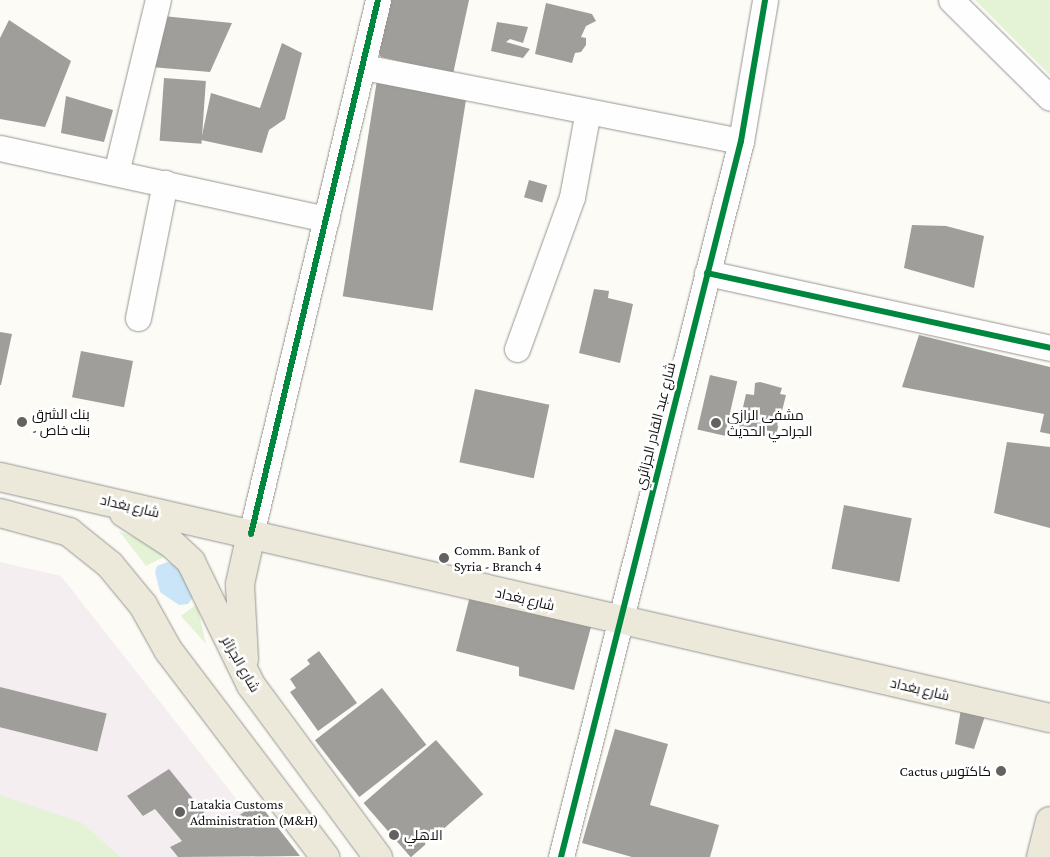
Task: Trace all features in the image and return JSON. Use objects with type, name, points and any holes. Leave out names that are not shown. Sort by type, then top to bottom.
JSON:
[{"type":"main road","name":"شارع بغداد","points":[[0,477],[251,534],[619,622],[1050,718]]},
{"type":"main road","name":"شارع الجزائر","points":[[88,497],[142,523],[191,562],[251,685],[378,857]]},
{"type":"main road","points":[[0,512],[69,532],[92,547],[127,584],[168,650],[325,857]]},
{"type":"main road","points":[[251,534],[240,584],[238,609],[251,685]]},
{"type":"main road","points":[[1041,857],[1050,821]]},
{"type":"street","points":[[116,173],[158,0]]},
{"type":"street","points":[[251,534],[378,0]]},
{"type":"street","name":"شارع عبد القادر الجزائري","points":[[563,856],[619,622],[740,141],[765,0]]},
{"type":"street","points":[[951,0],[1050,98]]},
{"type":"street","points":[[362,67],[740,141]]},
{"type":"street","points":[[517,349],[572,197],[588,111]]},
{"type":"street","points":[[0,148],[326,219]]},
{"type":"street","points":[[138,318],[165,183]]},
{"type":"street","points":[[707,273],[1050,348]]},
{"type":"shaded area","points":[[0,562],[61,576],[282,857],[0,857]]},
{"type":"green space","points":[[975,0],[1050,0],[1050,75]]},
{"type":"green space","points":[[119,531],[172,553],[146,566]]},
{"type":"green space","points":[[197,604],[206,644],[181,616]]},
{"type":"green space","points":[[0,795],[82,823],[120,857],[0,857]]},
{"type":"water","points":[[168,562],[184,569],[194,596],[188,604],[179,605],[160,592],[155,572],[157,566]]},
{"type":"building","points":[[381,0],[469,0],[453,74],[381,57],[371,42]]},
{"type":"building","points":[[546,3],[592,14],[596,21],[586,26],[581,37],[586,38],[586,45],[581,52],[575,53],[572,63],[535,54]]},
{"type":"building","points":[[163,16],[232,23],[210,72],[151,67]]},
{"type":"building","points":[[9,20],[71,61],[45,127],[0,119],[0,38]]},
{"type":"building","points":[[497,22],[528,27],[523,43],[510,39],[506,42],[530,49],[523,58],[491,51]]},
{"type":"building","points":[[282,43],[302,53],[285,119],[269,130],[262,153],[201,140],[211,93],[260,108]]},
{"type":"building","points":[[164,78],[206,81],[202,144],[160,141]]},
{"type":"building","points":[[377,80],[467,94],[433,311],[343,296]]},
{"type":"building","points":[[66,96],[113,110],[104,142],[61,133]]},
{"type":"building","points":[[529,180],[547,185],[542,203],[524,197]]},
{"type":"building","points":[[912,225],[946,226],[984,236],[974,288],[904,268]]},
{"type":"building","points":[[594,289],[609,291],[608,298],[633,304],[620,363],[579,353]]},
{"type":"building","points":[[0,332],[12,334],[1,385],[0,385]]},
{"type":"building","points":[[919,335],[1050,367],[1050,434],[1040,432],[1044,414],[902,387]]},
{"type":"building","points":[[81,351],[133,361],[124,407],[72,397]]},
{"type":"building","points":[[710,375],[737,381],[725,436],[697,430]]},
{"type":"building","points":[[760,382],[782,388],[780,394],[786,395],[775,439],[738,429],[746,394],[754,395],[755,383]]},
{"type":"building","points":[[475,389],[549,405],[534,478],[459,462]]},
{"type":"building","points":[[1007,442],[1050,447],[1050,528],[994,513]]},
{"type":"building","points":[[844,505],[912,518],[899,582],[832,569]]},
{"type":"building","points":[[470,596],[591,627],[574,690],[519,676],[519,667],[456,651]]},
{"type":"building","points":[[319,651],[357,703],[318,731],[290,692],[296,688],[290,679],[310,664],[307,660]]},
{"type":"building","points":[[0,687],[107,714],[97,751],[0,727]]},
{"type":"building","points":[[382,688],[426,745],[359,797],[315,740]]},
{"type":"building","points":[[961,709],[985,716],[974,749],[955,744]]},
{"type":"building","points":[[615,729],[668,744],[650,805],[719,825],[710,857],[632,857],[582,843]]},
{"type":"building","points":[[436,740],[483,794],[411,857],[364,803]]},
{"type":"building","name":"Latakia Customs Administration (M&H)","points":[[169,769],[215,826],[224,826],[258,802],[300,856],[178,857],[170,847],[182,841],[155,809],[143,816],[127,796]]},
{"type":"cycle path","points":[[251,534],[378,0]]},
{"type":"cycle path","points":[[561,857],[741,141],[765,0]]},
{"type":"cycle path","points":[[707,273],[1050,348]]},
{"type":"place","name":"بنك الشرق - بنك خاص","points":[[22,422]]},
{"type":"place","name":"مشفى الرازي الجراحي الحديث","points":[[716,423]]},
{"type":"place","name":"Comm. Bank of Syria - Branch 4","points":[[444,558]]},
{"type":"place","name":"Cactus كاكتوس","points":[[1001,771]]},
{"type":"place","name":"Latakia Customs Administration (M&H)","points":[[180,812]]},
{"type":"place","name":"الاهلي","points":[[394,835]]}]
